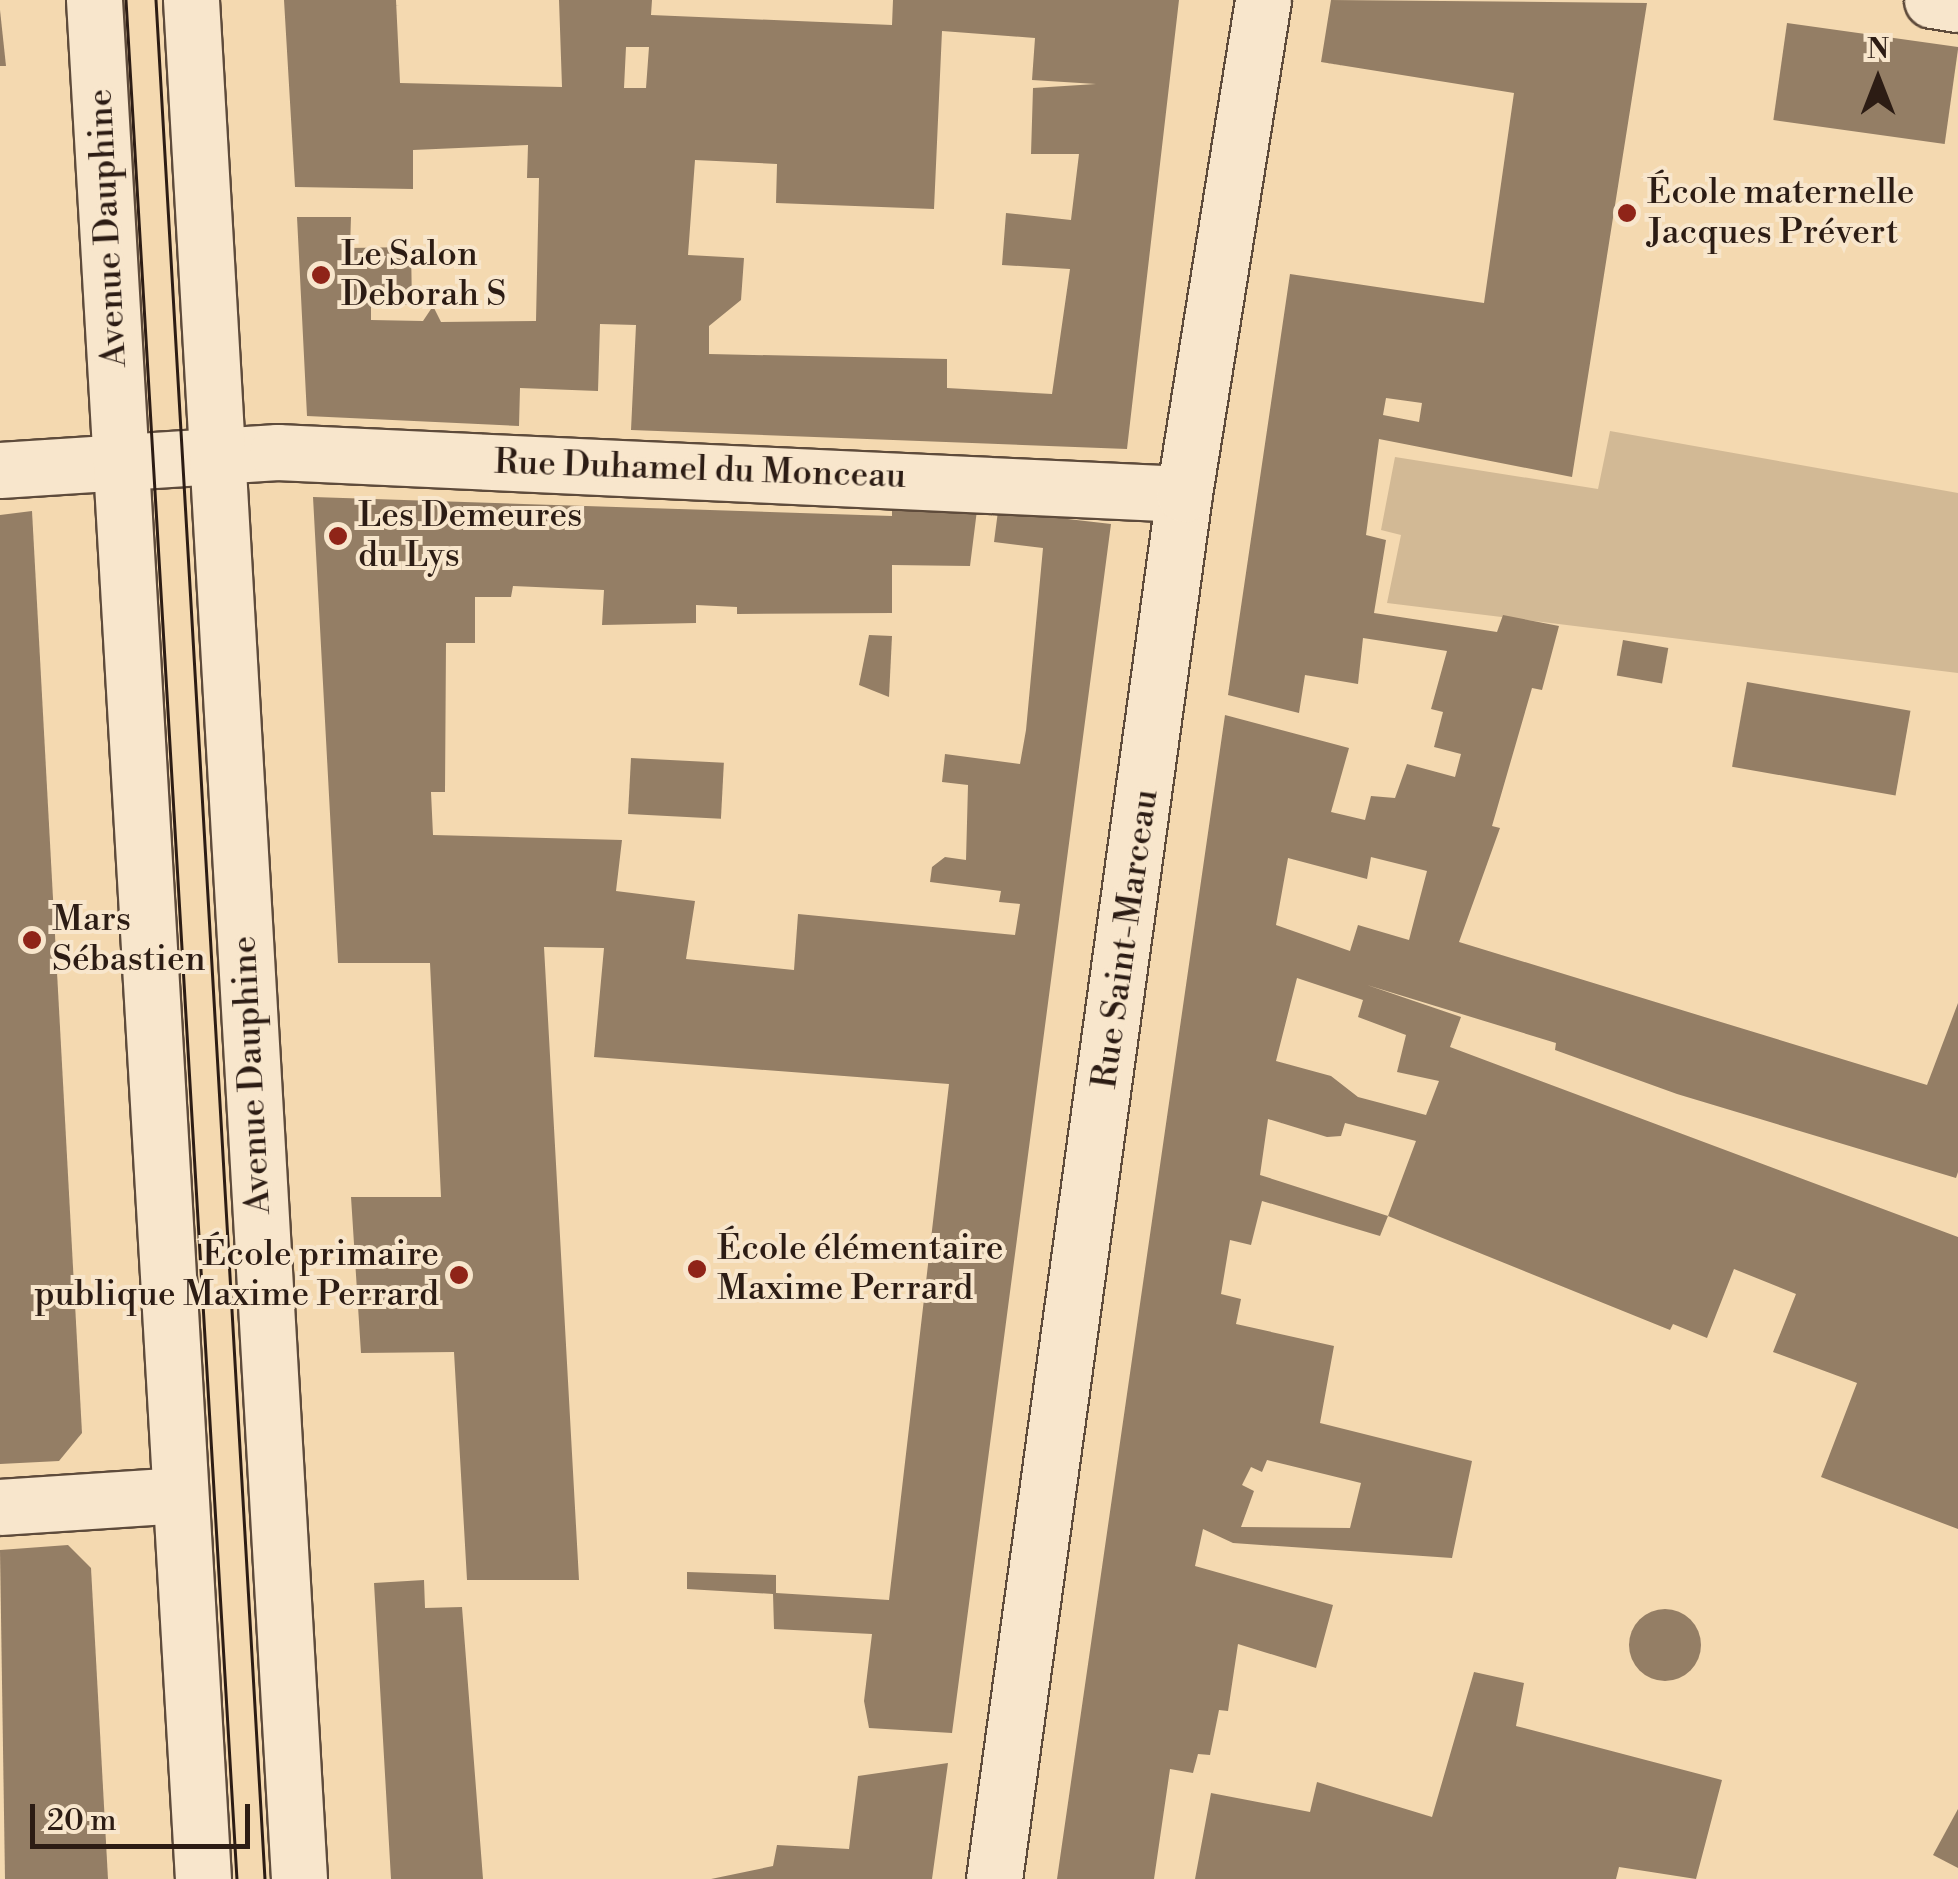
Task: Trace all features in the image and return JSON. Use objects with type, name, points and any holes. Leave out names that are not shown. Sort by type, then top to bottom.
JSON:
[{"type":"main road","name":"Avenue Dauphine","points":[[94,0],[203,1879]]},
{"type":"main road","name":"Avenue Dauphine","points":[[192,0],[299,1879]]},
{"type":"main road","name":"Rue Saint-Marceau","points":[[994,1879],[1184,494],[1264,0]]},
{"type":"main road","points":[[1932,0],[1958,4]]},
{"type":"main road","points":[[0,470],[215,450]]},
{"type":"main road","name":"Rue Duhamel du Monceau","points":[[215,450],[1184,494]]},
{"type":"main road","points":[[0,1507],[180,1495]]},
{"type":"shaded area","points":[[1610,431],[1958,493],[1958,673],[1387,603],[1401,535],[1381,530],[1395,457],[1598,489]]},
{"type":"building","points":[[284,0],[396,0],[400,83],[562,87],[559,0],[652,0],[651,15],[892,25],[893,0],[1179,0],[1127,449],[631,430],[636,325],[600,324],[598,391],[520,388],[519,426],[307,416],[297,217],[351,217],[350,248],[411,247],[412,305],[371,305],[371,320],[423,321],[433,306],[441,322],[536,321],[539,178],[527,178],[528,145],[413,150],[413,189],[295,187]],"holes":[[[942,31],[1035,38],[1032,80],[1096,84],[1033,88],[1031,154],[1079,154],[1071,220],[1006,213],[1002,265],[1070,269],[1052,394],[947,388],[947,359],[709,354],[709,326],[741,300],[744,258],[688,255],[695,160],[777,164],[776,203],[934,209]],[[626,47],[649,47],[646,88],[624,88]]]},
{"type":"building","points":[[1331,0],[1647,3],[1572,477],[1379,439],[1366,535],[1386,540],[1374,613],[1497,632],[1503,615],[1559,626],[1542,690],[1532,688],[1492,826],[1500,828],[1459,942],[1927,1085],[1958,1003],[1958,1172],[1956,1178],[1677,1094],[1555,1050],[1556,1043],[1367,985],[1461,1017],[1450,1047],[1958,1237],[1958,1529],[1821,1477],[1857,1383],[1773,1352],[1796,1294],[1734,1269],[1707,1338],[1673,1324],[1670,1330],[1388,1216],[1380,1236],[1262,1201],[1251,1245],[1230,1240],[1221,1294],[1241,1299],[1236,1324],[1334,1346],[1320,1423],[1472,1461],[1452,1558],[1233,1543],[1203,1529],[1195,1566],[1333,1605],[1316,1668],[1238,1644],[1228,1711],[1219,1710],[1210,1755],[1198,1754],[1193,1773],[1170,1769],[1154,1879],[1057,1879],[1225,715],[1349,748],[1331,812],[1365,820],[1371,796],[1395,798],[1407,764],[1455,777],[1461,754],[1434,747],[1443,712],[1431,709],[1447,651],[1363,638],[1358,684],[1305,675],[1299,713],[1228,695],[1290,274],[1484,303],[1514,93],[1321,62]],"holes":[[[1386,398],[1422,403],[1419,422],[1383,415]],[[1371,857],[1427,871],[1409,940],[1358,925],[1350,951],[1276,925],[1288,858],[1367,879]],[[1297,978],[1363,1000],[1358,1017],[1406,1035],[1397,1072],[1439,1081],[1426,1115],[1358,1097],[1331,1076],[1276,1061]],[[1268,1119],[1327,1137],[1341,1136],[1345,1123],[1416,1141],[1388,1216],[1260,1175]],[[1267,1460],[1361,1483],[1350,1528],[1241,1527],[1254,1491],[1242,1485],[1251,1467],[1262,1472]]]},
{"type":"building","points":[[0,10],[6,66],[0,66]]},
{"type":"building","points":[[1787,23],[1958,47],[1945,144],[1773,120]]},
{"type":"building","points":[[313,497],[892,516],[892,504],[977,510],[970,566],[892,565],[892,613],[737,614],[737,607],[696,605],[696,623],[602,625],[604,590],[513,586],[511,597],[475,597],[475,643],[446,643],[445,792],[431,792],[433,835],[622,840],[616,891],[695,901],[686,959],[794,970],[798,914],[1015,935],[1020,904],[999,902],[1001,891],[930,882],[932,867],[945,857],[966,860],[968,785],[942,782],[945,754],[1020,764],[1043,548],[994,542],[998,511],[1111,524],[952,1733],[869,1728],[864,1701],[872,1634],[774,1629],[773,1594],[687,1589],[687,1572],[776,1575],[776,1593],[889,1600],[949,1084],[594,1057],[604,948],[544,947],[579,1580],[467,1580],[454,1352],[361,1353],[351,1197],[441,1197],[430,963],[338,963]]},
{"type":"building","points":[[32,511],[82,1433],[59,1461],[0,1464],[0,515]]},
{"type":"building","points":[[869,635],[892,636],[889,697],[859,685]]},
{"type":"building","points":[[1623,640],[1668,648],[1662,683],[1617,675]]},
{"type":"building","points":[[1747,682],[1910,711],[1896,796],[1732,767]]},
{"type":"building","points":[[631,758],[724,763],[721,819],[628,814]]},
{"type":"building","points":[[68,1545],[91,1568],[108,1879],[5,1879],[0,1550]]},
{"type":"building","points":[[424,1580],[425,1608],[462,1607],[483,1879],[391,1879],[374,1583]]},
{"type":"building","points":[[1665,1609],[1690,1620],[1701,1645],[1690,1670],[1665,1681],[1640,1670],[1629,1645],[1640,1620]]},
{"type":"building","points":[[1474,1672],[1524,1683],[1516,1726],[1722,1780],[1696,1879],[1619,1867],[1616,1879],[1195,1879],[1211,1793],[1310,1812],[1317,1782],[1432,1817]]},
{"type":"building","points":[[948,1763],[932,1879],[711,1879],[773,1866],[777,1845],[849,1849],[858,1776]]},
{"type":"building","points":[[1958,1809],[1958,1868],[1933,1855]]},
{"type":"tram line","points":[[126,0],[237,1879]]},
{"type":"tram line","points":[[156,0],[265,1879]]},
{"type":"place","name":"École maternelle Jacques Prévert","points":[[1627,213]]},
{"type":"place","name":"Le Salon Deborah S","points":[[321,275]]},
{"type":"place","name":"Les Demeures du Lys","points":[[338,536]]},
{"type":"place","name":"Mars Sébastien","points":[[32,940]]},
{"type":"place","name":"École élémentaire Maxime Perrard","points":[[697,1269]]},
{"type":"place","name":"École primaire publique Maxime Perrard","points":[[459,1275]]}]
